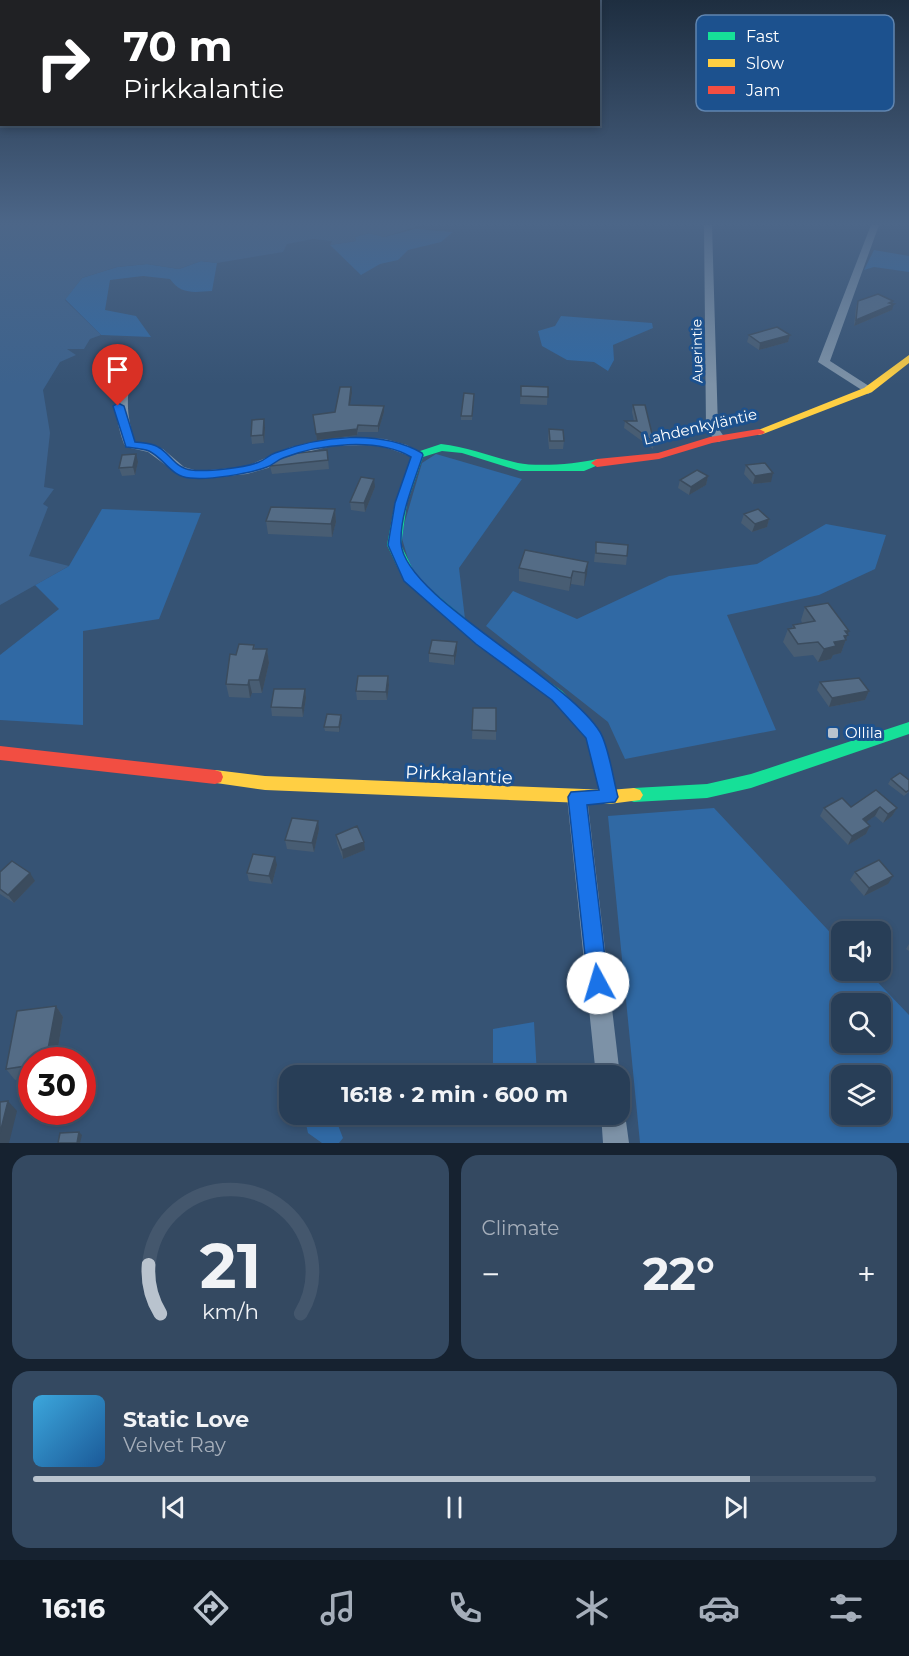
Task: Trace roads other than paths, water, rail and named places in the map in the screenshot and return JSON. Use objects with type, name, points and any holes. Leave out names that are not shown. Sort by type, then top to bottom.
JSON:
[{"type":"street","name":"Auerintie","points":[[709,278],[712,428],[719,438]]},
{"type":"street","points":[[856,278],[827,349],[824,362],[868,390]]},
{"type":"street","name":"Lahdenkyläntie","points":[[418,455],[441,447],[463,450],[520,467],[584,467],[605,460],[659,456],[719,438],[762,431],[868,390],[909,358]]},
{"type":"street","points":[[129,367],[120,391],[118,406],[130,444],[153,449],[177,470],[191,474],[212,474],[249,469],[278,456],[331,443],[380,441],[402,446],[418,455],[401,503],[394,545],[411,581],[481,640],[557,695],[593,735],[609,797]]},
{"type":"street","name":"Pirkkalantie","points":[[0,753],[265,783],[609,797],[707,790],[751,782],[909,728]]},
{"type":"street","points":[[577,797],[607,1065]]},
{"type":"street","points":[[614,1125],[616,1143]]},
{"type":"place","name":"Ollila","points":[[833,733]]}]
